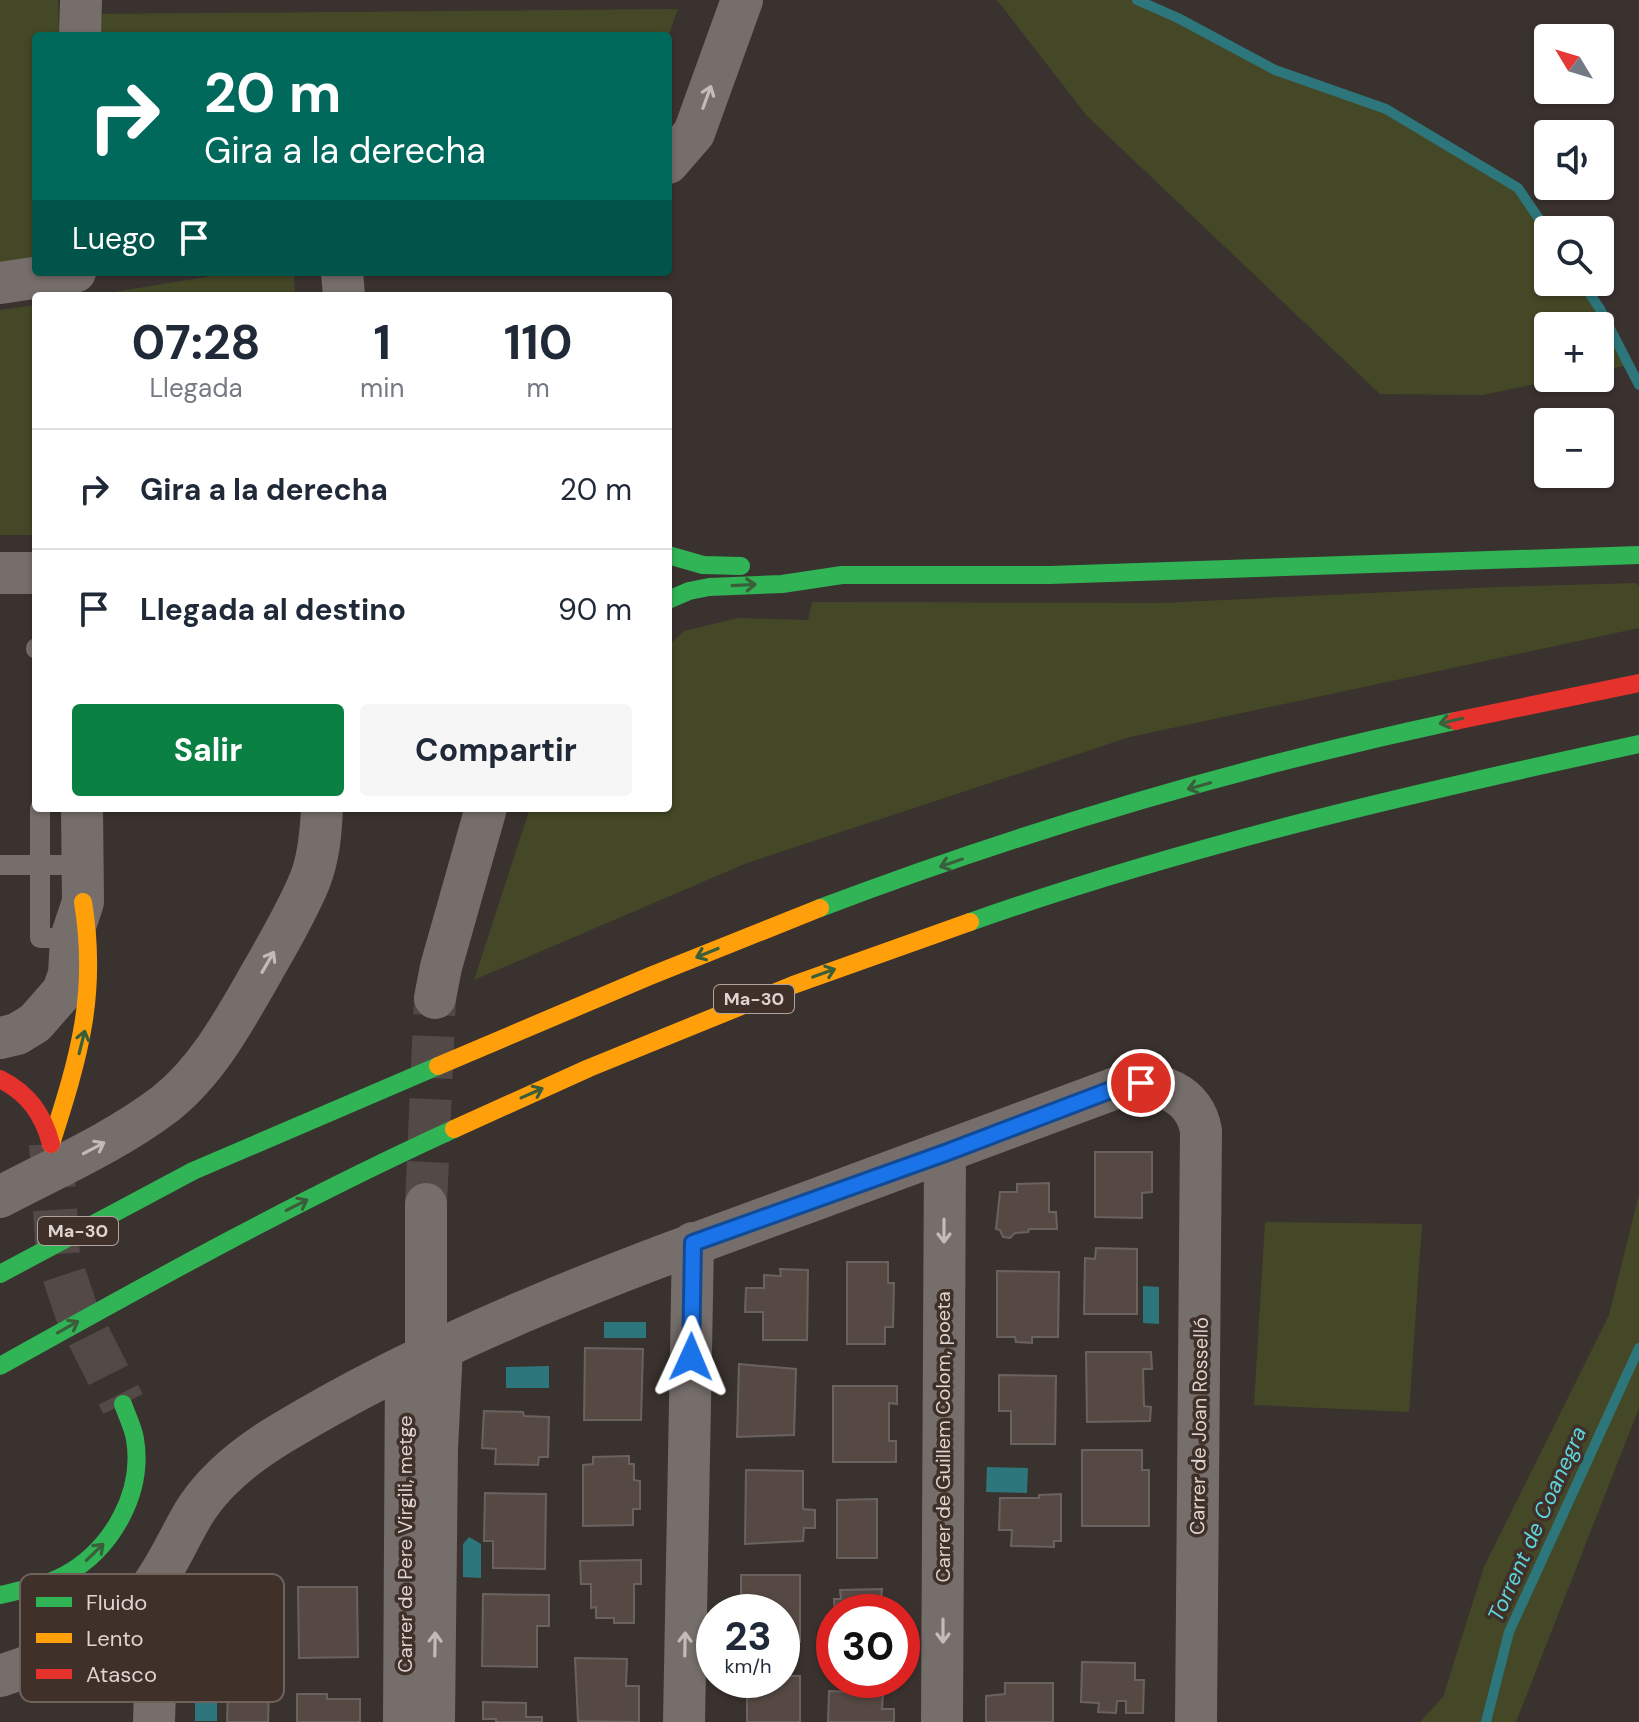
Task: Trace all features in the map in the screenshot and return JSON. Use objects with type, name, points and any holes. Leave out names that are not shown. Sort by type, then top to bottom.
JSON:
[{"type":"main road","points":[[672,556],[703,565],[769,566],[842,575],[1050,575],[1639,555]]},
{"type":"main road","points":[[672,598],[709,587],[782,584],[842,575]]},
{"type":"main road","points":[[1527,704],[1639,671]]},
{"type":"main road","name":"Ma-30","points":[[0,1274],[156,1189],[241,1151],[704,954],[827,906],[951,862],[1147,801],[1396,734],[1527,704],[1639,683]]},
{"type":"main road","name":"Ma-30","points":[[0,1366],[200,1255],[320,1193],[557,1082],[678,1029],[786,987],[924,937],[1177,856],[1302,821],[1558,760],[1639,744]]},
{"type":"main road","points":[[1558,760],[1639,755]]},
{"type":"main road","points":[[0,1079],[21,1092],[39,1111],[46,1123],[51,1144],[87,1024],[91,936],[79,902]]},
{"type":"main road","points":[[67,1574],[100,1550],[128,1502],[135,1464],[135,1443],[123,1404]]},
{"type":"main road","points":[[0,1595],[20,1590]]},
{"type":"street","points":[[80,32],[81,0]]},
{"type":"street","points":[[672,158],[694,133],[742,0]]},
{"type":"street","points":[[0,283],[48,276]]},
{"type":"street","points":[[0,573],[32,573]]},
{"type":"street","points":[[0,1038],[17,1034],[35,1023],[63,991],[69,974],[79,902],[82,812]]},
{"type":"street","points":[[0,1197],[142,1120],[167,1102],[195,1075],[238,1014],[291,921],[311,877],[320,838],[322,812]]},
{"type":"street","points":[[435,998],[441,967],[486,814]]},
{"type":"street","name":"Carrer de Joan Rosselló","points":[[945,1153],[1124,1085],[1156,1084],[1181,1097],[1196,1111],[1201,1131],[1196,1722]]},
{"type":"street","points":[[158,1574],[193,1514],[227,1473],[283,1433],[425,1357],[693,1243],[945,1153]]},
{"type":"street","name":"Carrer de Guillem Colom, poeta","points":[[942,1722],[945,1153]]},
{"type":"street","points":[[426,1204],[425,1357],[437,1449],[434,1722]]},
{"type":"street","points":[[684,1722],[693,1243]]},
{"type":"street","name":"Carrer de Pere Virgili, metge","points":[[404,1722],[425,1357]]},
{"type":"street","points":[[0,1676],[20,1669]]},
{"type":"street","points":[[154,1722],[155,1702]]},
{"type":"lane","points":[[0,865],[40,865],[79,902],[40,938],[40,865],[40,812]]},
{"type":"green space","points":[[0,0],[58,0],[59,32],[32,32],[32,262],[0,266]]},
{"type":"green space","points":[[997,0],[1137,0],[1178,18],[1275,70],[1386,109],[1518,188],[1537,216],[1534,216],[1534,296],[1591,296],[1602,312],[1534,312],[1534,384],[1482,395],[1380,394],[1087,116]]},
{"type":"green space","points":[[678,9],[670,32],[94,32],[94,14]]},
{"type":"green space","points":[[212,276],[294,276],[295,292],[114,292]]},
{"type":"green space","points":[[32,306],[32,535],[0,535],[0,310]]},
{"type":"green space","points":[[1614,336],[1629,365],[1614,368]]},
{"type":"green space","points":[[1636,583],[1639,586],[1639,628],[1130,737],[747,863],[474,980],[529,812],[672,812],[672,642],[684,631],[738,618],[808,620],[812,602],[1160,603]]},
{"type":"green space","points":[[1639,1194],[1639,1408],[1516,1722],[1420,1722],[1443,1697],[1484,1567],[1609,1315]]},
{"type":"green space","points":[[1265,1222],[1422,1224],[1409,1412],[1254,1405]]},
{"type":"water","points":[[1143,1286],[1159,1287],[1159,1324],[1143,1323]]},
{"type":"water","points":[[604,1322],[646,1322],[646,1338],[604,1338]]},
{"type":"water","points":[[549,1366],[549,1388],[506,1388],[506,1367]]},
{"type":"water","points":[[987,1467],[1028,1468],[1027,1493],[986,1492]]},
{"type":"water","points":[[469,1537],[481,1544],[481,1578],[463,1577],[463,1544]]},
{"type":"water","points":[[195,1702],[217,1702],[217,1721],[195,1721]]},
{"type":"building","points":[[1095,1152],[1152,1152],[1152,1192],[1142,1193],[1142,1218],[1095,1217]]},
{"type":"building","points":[[1049,1183],[1049,1212],[1056,1212],[1057,1229],[1029,1229],[1010,1238],[1003,1237],[996,1229],[1000,1192],[1017,1192],[1017,1184]]},
{"type":"building","points":[[1096,1248],[1137,1249],[1137,1314],[1084,1314],[1085,1258],[1095,1259]]},
{"type":"building","points":[[847,1262],[888,1262],[888,1283],[894,1283],[893,1327],[885,1327],[885,1344],[847,1344]]},
{"type":"building","points":[[780,1269],[808,1270],[807,1340],[763,1340],[763,1312],[745,1312],[746,1288],[764,1288],[764,1275],[781,1276]]},
{"type":"building","points":[[997,1271],[1059,1272],[1058,1337],[1032,1337],[1032,1343],[1016,1342],[1015,1337],[997,1337]]},
{"type":"building","points":[[585,1348],[643,1349],[641,1420],[584,1420]]},
{"type":"building","points":[[1086,1352],[1151,1352],[1152,1369],[1143,1369],[1144,1406],[1151,1407],[1150,1421],[1087,1422]]},
{"type":"building","points":[[739,1364],[796,1369],[794,1435],[737,1437]]},
{"type":"building","points":[[999,1375],[1056,1376],[1055,1444],[1011,1444],[1011,1411],[999,1411]]},
{"type":"building","points":[[833,1386],[897,1386],[897,1404],[889,1403],[889,1441],[896,1441],[896,1462],[833,1462]]},
{"type":"building","points":[[484,1411],[523,1412],[524,1416],[549,1417],[548,1457],[539,1457],[538,1465],[495,1464],[496,1449],[482,1448]]},
{"type":"building","points":[[1082,1450],[1142,1450],[1142,1470],[1149,1470],[1149,1526],[1082,1526]]},
{"type":"building","points":[[629,1456],[629,1464],[634,1464],[634,1480],[640,1481],[640,1509],[633,1509],[633,1525],[583,1526],[583,1465],[593,1464],[593,1457]]},
{"type":"building","points":[[746,1470],[803,1471],[803,1509],[815,1510],[815,1528],[804,1528],[803,1541],[745,1544]]},
{"type":"building","points":[[485,1493],[546,1494],[545,1569],[493,1568],[493,1541],[484,1541]]},
{"type":"building","points":[[1061,1494],[1061,1541],[1054,1541],[1054,1547],[1011,1546],[1012,1530],[999,1530],[1000,1498],[1039,1498],[1039,1495]]},
{"type":"building","points":[[877,1499],[877,1558],[837,1558],[837,1500]]},
{"type":"building","points":[[641,1560],[641,1584],[634,1584],[634,1623],[614,1623],[614,1618],[596,1618],[596,1607],[591,1608],[591,1584],[581,1584],[580,1561]]},
{"type":"building","points":[[741,1575],[800,1575],[800,1594],[741,1594]]},
{"type":"building","points":[[298,1587],[357,1587],[358,1657],[299,1658]]},
{"type":"building","points":[[882,1589],[882,1594],[840,1594],[840,1590]]},
{"type":"building","points":[[483,1594],[549,1595],[549,1626],[537,1626],[537,1667],[482,1666]]},
{"type":"building","points":[[575,1658],[627,1659],[626,1686],[639,1686],[639,1722],[578,1721]]},
{"type":"building","points":[[1082,1662],[1135,1663],[1135,1680],[1144,1680],[1143,1713],[1126,1713],[1126,1701],[1117,1701],[1116,1713],[1098,1712],[1099,1703],[1081,1702]]},
{"type":"building","points":[[1005,1683],[1053,1683],[1053,1722],[986,1722],[986,1696],[1005,1694]]},
{"type":"building","points":[[297,1694],[327,1694],[327,1699],[360,1699],[360,1722],[297,1722]]},
{"type":"building","points":[[747,1698],[800,1698],[800,1722],[747,1722]]},
{"type":"building","points":[[829,1698],[883,1698],[882,1709],[894,1709],[894,1722],[828,1722]]},
{"type":"building","points":[[228,1702],[269,1702],[268,1722],[227,1722]]},
{"type":"building","points":[[483,1702],[526,1703],[526,1717],[542,1717],[542,1722],[483,1719]]},
{"type":"waterway","name":"Torrent de Coanegra","points":[[1137,0],[1178,18],[1275,70],[1386,109],[1518,188],[1537,216]]},
{"type":"waterway","name":"Torrent de Coanegra","points":[[1591,296],[1639,385]]},
{"type":"waterway","name":"Torrent de Coanegra","points":[[1486,1722],[1509,1632],[1639,1348]]},
{"type":"tunnel","points":[[426,1204],[435,998]]},
{"type":"tunnel","points":[[51,1144],[58,1257],[77,1313],[123,1404]]},
{"type":"traffic: fast","points":[[672,598],[709,587],[782,584],[842,575],[1050,575],[1639,555]]},
{"type":"traffic: fast","points":[[672,556],[703,565],[741,566]]},
{"type":"traffic: fast","points":[[820,908],[976,852],[1134,802],[1294,759],[1455,721]]},
{"type":"traffic: fast","points":[[970,922],[1052,894],[1302,822],[1639,744]]},
{"type":"traffic: fast","points":[[0,1274],[193,1171],[438,1066]]},
{"type":"traffic: fast","points":[[0,1366],[281,1213],[454,1129]]},
{"type":"traffic: fast","points":[[67,1574],[82,1564],[110,1535],[129,1499],[137,1459],[134,1435],[123,1404]]},
{"type":"traffic: fast","points":[[0,1595],[20,1590]]},
{"type":"traffic: slow","points":[[51,1144],[70,1082],[87,996],[87,935],[83,902]]},
{"type":"traffic: slow","points":[[438,1066],[820,908]]},
{"type":"traffic: slow","points":[[454,1129],[589,1068],[793,985],[970,922]]},
{"type":"traffic: jam","points":[[1455,721],[1639,683]]},
{"type":"traffic: jam","points":[[0,1079],[19,1091],[33,1106],[44,1123],[51,1144]]},
{"type":"route","points":[[691,1357],[693,1243],[1124,1085],[1141,1083]]}]
